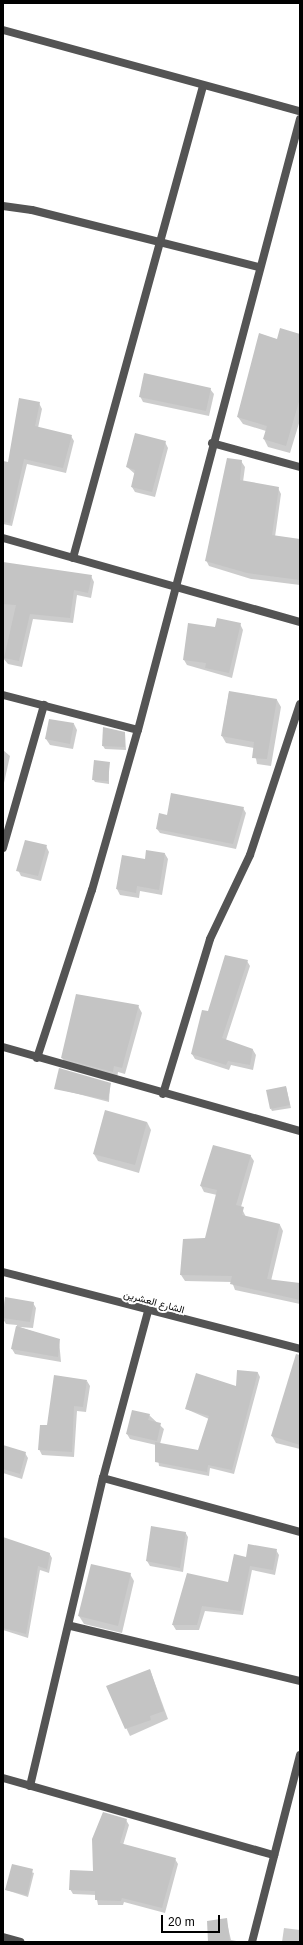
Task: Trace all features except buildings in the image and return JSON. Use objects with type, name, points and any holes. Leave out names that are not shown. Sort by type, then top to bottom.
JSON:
[{"type":"street","points":[[3,30],[203,86],[300,111]]},
{"type":"street","points":[[73,558],[203,86]]},
{"type":"street","points":[[38,1058],[92,890],[138,730],[173,587],[300,119]]},
{"type":"street","points":[[3,206],[32,210],[259,267]]},
{"type":"street","points":[[212,443],[300,467]]},
{"type":"street","points":[[3,538],[300,622]]},
{"type":"street","points":[[3,695],[138,730]]},
{"type":"street","points":[[163,1094],[210,939],[250,855],[300,704]]},
{"type":"street","points":[[3,848],[44,705]]},
{"type":"street","points":[[3,1046],[38,1058],[163,1094],[300,1131]]},
{"type":"street","name":"الشارع العشرين","points":[[3,1272],[148,1311],[300,1349]]},
{"type":"street","points":[[30,1786],[71,1626],[103,1478],[148,1311]]},
{"type":"street","points":[[103,1478],[300,1532]]},
{"type":"street","points":[[71,1626],[300,1682]]},
{"type":"street","points":[[252,1942],[300,1755]]},
{"type":"street","points":[[3,1778],[274,1855]]},
{"type":"street","points":[[3,1937],[20,1942]]}]
